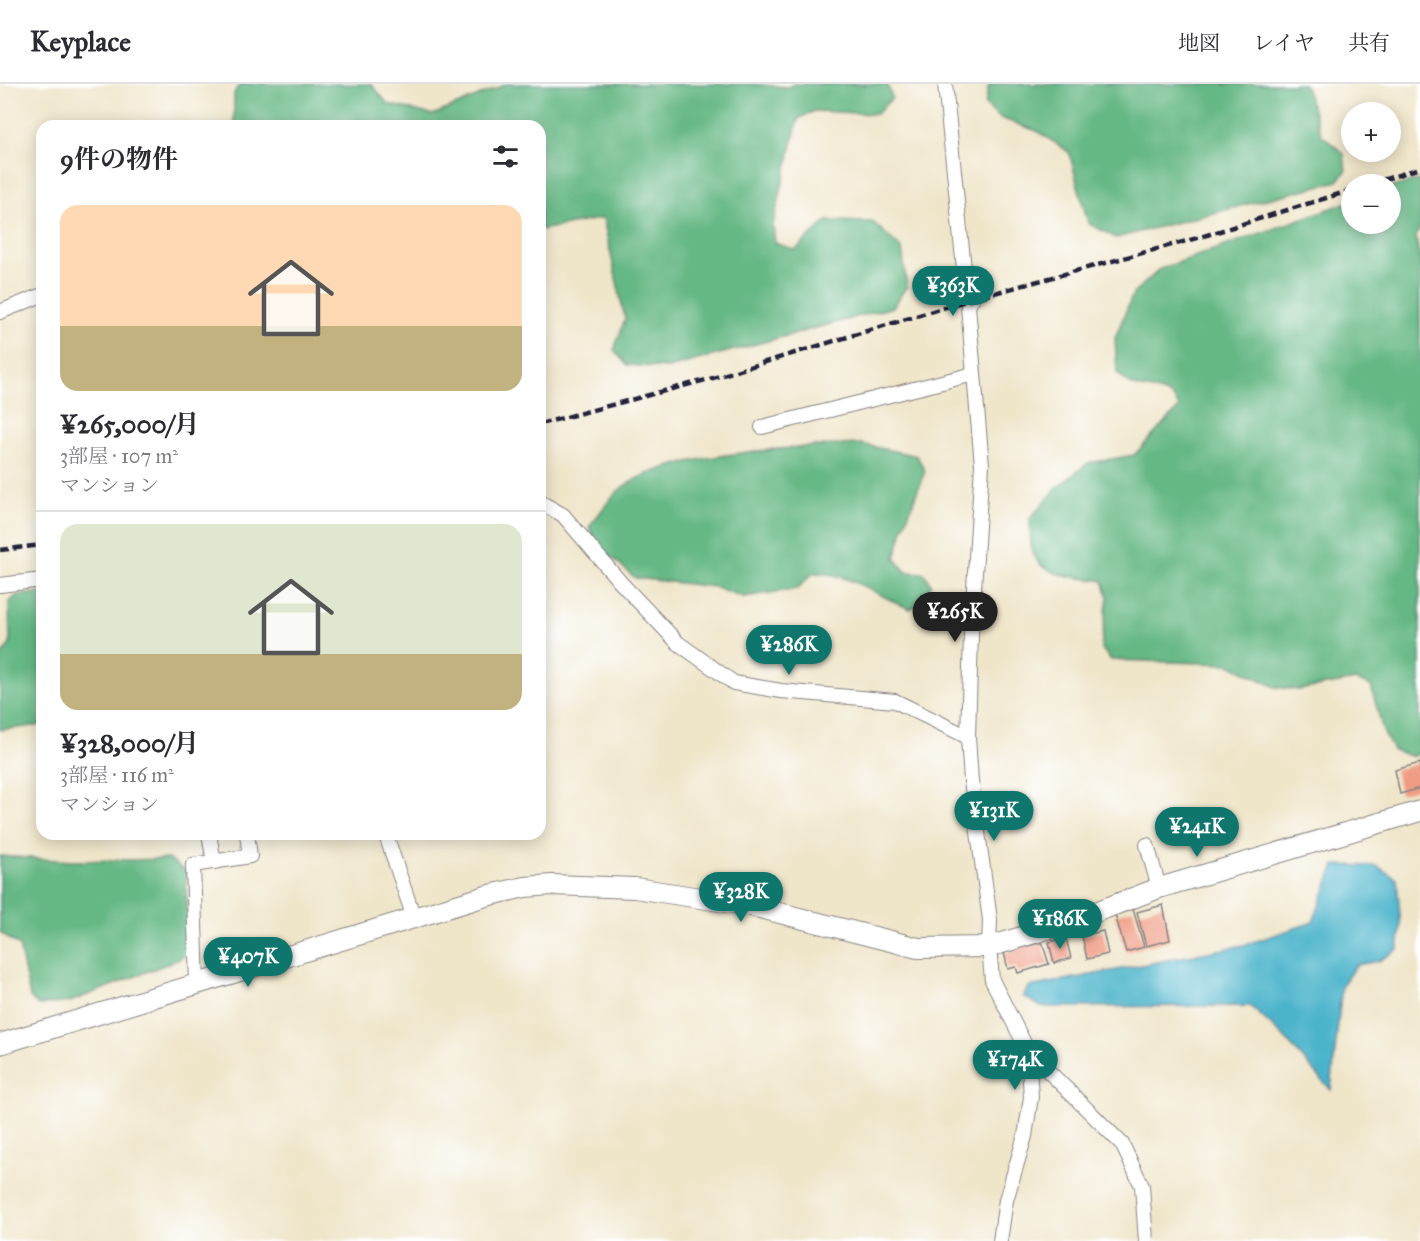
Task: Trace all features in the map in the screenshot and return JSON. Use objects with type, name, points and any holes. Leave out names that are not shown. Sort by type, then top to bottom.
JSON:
[{"type":"street","points":[[945,84],[964,269],[972,299],[968,306],[982,465],[971,634],[968,737],[978,840],[990,920],[988,947],[992,980],[1028,1051],[1122,1144],[1142,1185],[1146,1241]]},
{"type":"street","points":[[0,312],[36,297]]},
{"type":"street","points":[[762,427],[974,374]]},
{"type":"street","points":[[546,505],[563,515],[621,583],[678,643],[734,683],[781,691],[895,701],[968,737]]},
{"type":"street","points":[[0,585],[36,581]]},
{"type":"street","points":[[0,1044],[414,918],[525,887],[635,888],[752,906],[918,948],[988,947],[1064,924],[1159,888],[1420,811]]},
{"type":"street","points":[[211,840],[214,862]]},
{"type":"street","points":[[197,984],[193,865],[250,856],[248,840]]},
{"type":"street","points":[[388,840],[414,918]]},
{"type":"street","points":[[1147,845],[1159,888]]},
{"type":"street","points":[[1000,1241],[1006,1200],[1024,1136],[1031,1097],[1028,1051]]},
{"type":"green space","points":[[240,84],[371,84],[388,104],[433,115],[507,84],[750,84],[787,87],[794,84],[887,84],[892,98],[876,114],[814,111],[798,119],[773,225],[775,243],[795,250],[827,221],[873,222],[902,249],[907,286],[893,307],[668,368],[627,365],[614,350],[625,319],[603,218],[546,229],[546,120],[234,120],[234,93]]},
{"type":"green space","points":[[989,84],[1304,84],[1321,134],[1341,151],[1341,162],[1345,162],[1346,171],[1341,174],[1338,181],[1116,238],[1088,223],[1069,152],[1037,131],[1000,118],[985,105]]},
{"type":"green space","points":[[1420,180],[1420,227],[1416,237],[1420,260],[1420,754],[1410,756],[1393,750],[1383,731],[1371,686],[1356,680],[1298,690],[1275,687],[1230,664],[1111,660],[1101,648],[1108,596],[1103,581],[1063,575],[1044,567],[1032,551],[1030,539],[1030,518],[1058,487],[1088,463],[1134,455],[1179,408],[1176,401],[1166,393],[1132,385],[1117,373],[1115,338],[1133,294],[1160,269],[1341,205],[1341,234],[1401,234],[1401,185]]},
{"type":"green space","points":[[861,444],[917,456],[925,471],[903,529],[895,558],[906,572],[924,573],[931,584],[927,601],[910,609],[839,576],[826,574],[813,573],[797,589],[743,597],[715,587],[635,578],[598,545],[589,527],[618,491],[638,478],[665,468],[734,454]]},
{"type":"green space","points":[[36,593],[36,726],[0,730],[0,657],[10,644],[9,603],[16,596]]},
{"type":"green space","points":[[0,856],[72,861],[169,859],[186,872],[188,952],[179,959],[70,1002],[38,1005],[30,997],[19,946],[0,932]]},
{"type":"water","points":[[1335,865],[1377,866],[1397,879],[1401,928],[1398,949],[1379,961],[1356,965],[1342,985],[1331,1090],[1282,1035],[1250,1006],[1041,1007],[1023,996],[1029,987],[1244,945],[1313,922]]},
{"type":"building","points":[[1420,763],[1420,788],[1400,794],[1395,770]]},
{"type":"building","points":[[1163,905],[1170,940],[1146,946],[1137,912]]},
{"type":"building","points":[[1133,909],[1144,947],[1126,952],[1115,915]]},
{"type":"building","points":[[1103,931],[1108,954],[1087,959],[1082,936]]},
{"type":"building","points":[[1066,938],[1071,958],[1054,963],[1049,942]]},
{"type":"building","points":[[1042,942],[1049,964],[1018,973],[1016,967],[1008,969],[1004,953]]},
{"type":"railway","points":[[1401,174],[1420,168]]},
{"type":"railway","points":[[546,422],[713,378],[972,299],[1194,239],[1341,193]]},
{"type":"railway","points":[[0,550],[36,546]]}]
